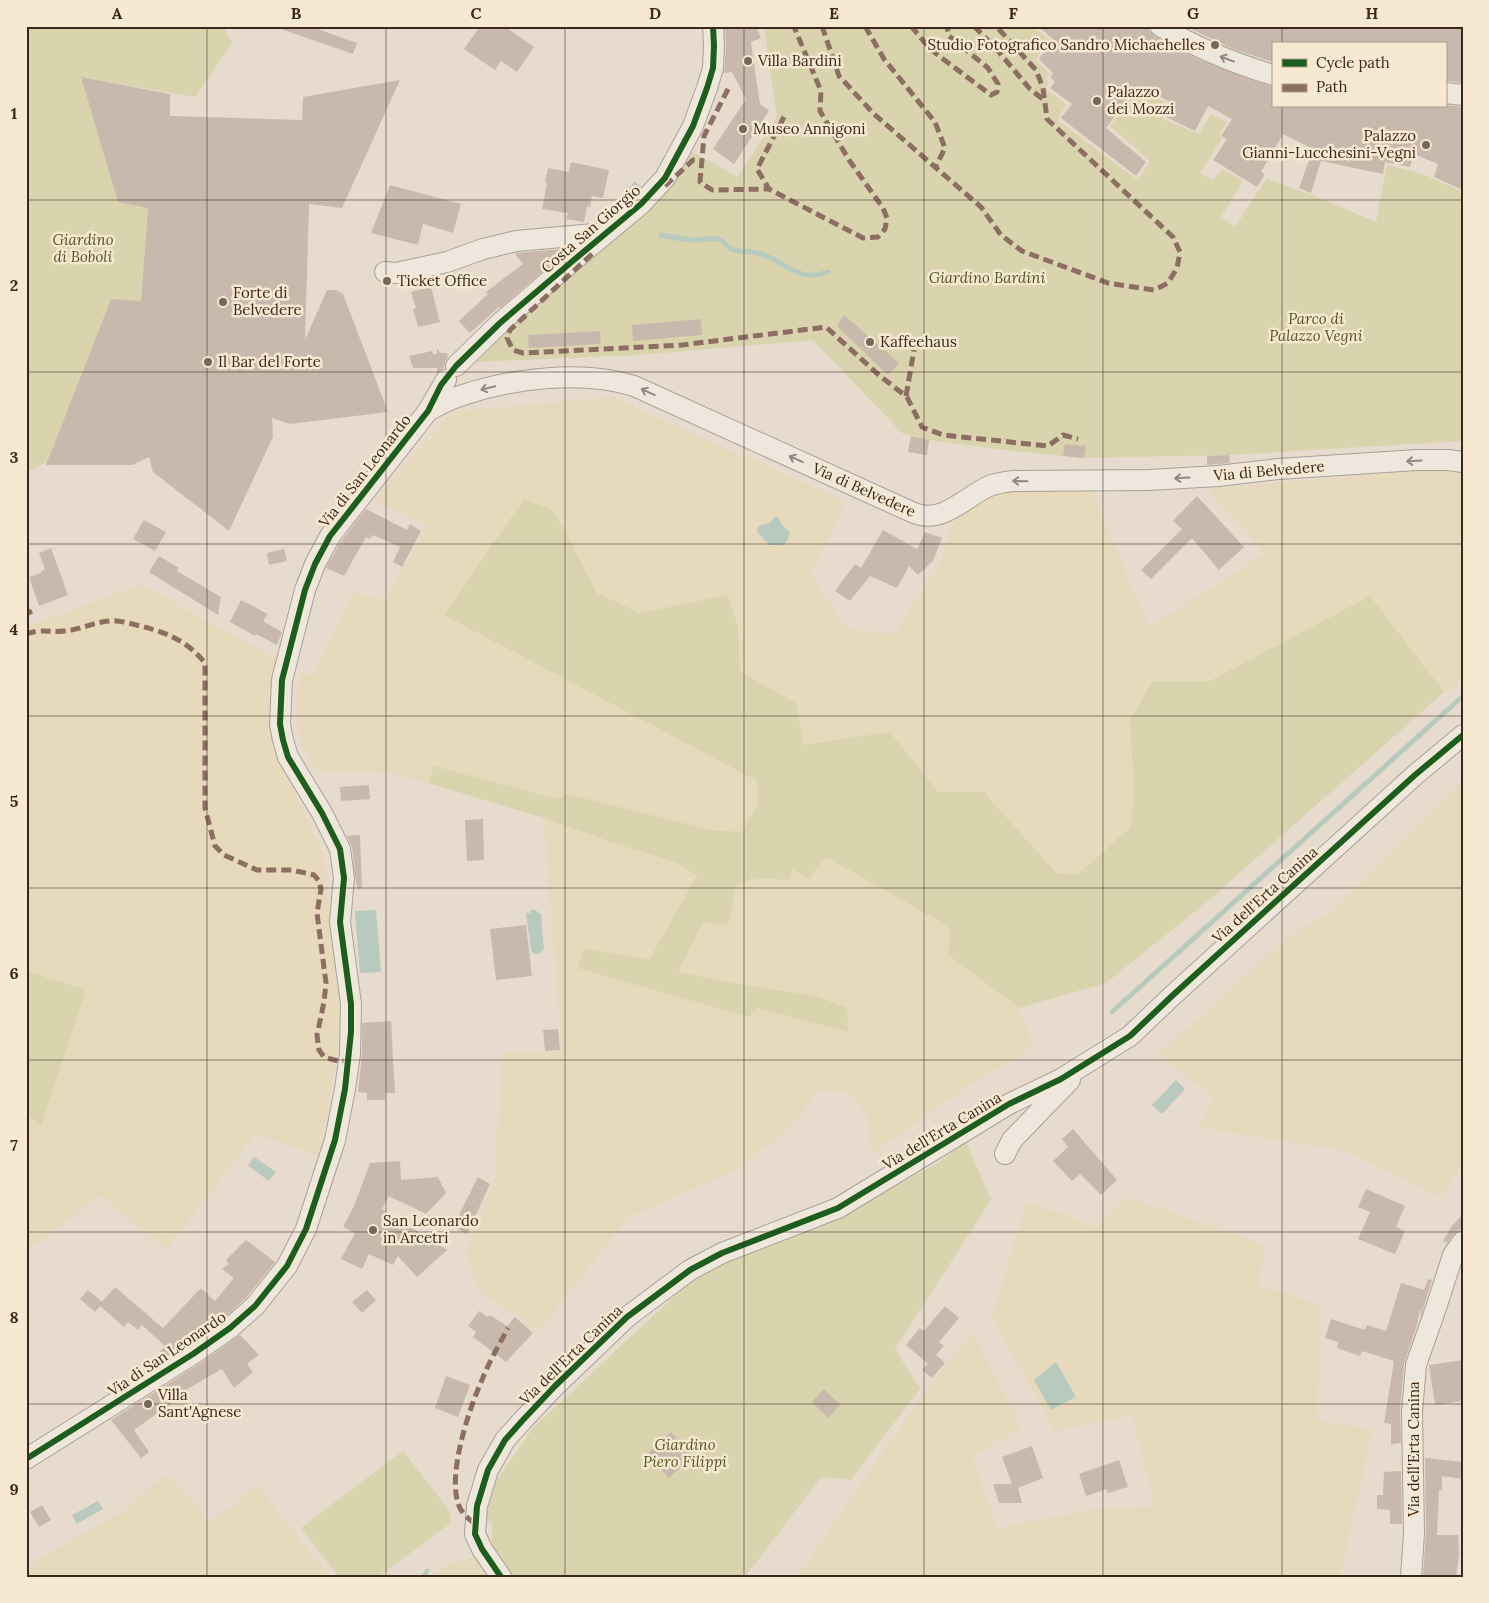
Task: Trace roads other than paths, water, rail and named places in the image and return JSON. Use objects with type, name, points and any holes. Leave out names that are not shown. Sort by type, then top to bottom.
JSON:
[{"type":"street","name":"Costa San Giorgio","points":[[428,411],[451,373],[500,323],[641,204],[665,178],[692,126],[709,81],[713,60],[713,26]]},
{"type":"street","points":[[1160,26],[1222,57],[1272,75]]},
{"type":"street","points":[[1446,93],[1463,95]]},
{"type":"street","points":[[385,272],[396,272],[447,262],[484,249],[516,241],[606,233]]},
{"type":"street","name":"Via di Belvedere","points":[[428,411],[460,395],[518,382],[581,378],[623,382],[914,513],[928,516],[945,513],[988,487],[1013,481],[1149,480],[1218,476],[1278,469],[1408,461],[1448,460],[1463,462]]},
{"type":"street","name":"Via di San Leonardo","points":[[26,1459],[193,1354],[230,1328],[255,1306],[287,1266],[306,1229],[337,1132],[350,1054],[351,1004],[340,922],[344,878],[340,849],[322,813],[288,757],[280,724],[282,680],[305,590],[315,564],[330,536],[428,411]]},
{"type":"street","name":"Via dell'Erta Canina","points":[[501,1577],[482,1550],[475,1534],[477,1506],[488,1470],[505,1440],[555,1386],[627,1317],[698,1266],[722,1253],[838,1208],[1009,1104],[1061,1079],[1130,1036],[1172,995],[1255,922],[1415,775],[1463,736]]},
{"type":"street","name":"Via dell'Erta Canina","points":[[1005,1154],[1012,1140],[1087,1063]]},
{"type":"street","name":"Via dell'Erta Canina","points":[[1411,1577],[1414,1533],[1412,1412],[1416,1365],[1454,1255],[1463,1241]]},
{"type":"waterway","points":[[661,235],[692,240],[719,239],[731,249],[767,256],[799,273],[817,275],[828,272]]},
{"type":"waterway","points":[[1112,1012],[1463,696]]},
{"type":"waterway","points":[[424,1577],[427,1571]]},
{"type":"place","name":"Studio Fotografico Sandro Michaehelles","points":[[1215,45]]},
{"type":"place","name":"Villa Bardini","points":[[748,61]]},
{"type":"place","name":"Palazzo dei Mozzi","points":[[1097,101]]},
{"type":"place","name":"Museo Annigoni","points":[[743,129]]},
{"type":"place","name":"Palazzo Gianni-Lucchesini-Vegni","points":[[1426,145]]},
{"type":"place","name":"Ticket Office","points":[[387,281]]},
{"type":"place","name":"Forte di Belvedere","points":[[223,302]]},
{"type":"place","name":"Kaffeehaus","points":[[870,342]]},
{"type":"place","name":"Il Bar del Forte","points":[[208,362]]},
{"type":"place","name":"San Leonardo in Arcetri","points":[[373,1230]]},
{"type":"place","name":"Villa Sant'Agnese","points":[[148,1404]]},
{"type":"park label","name":"Giardino di Boboli","points":[[83,248]]},
{"type":"park label","name":"Giardino Bardini","points":[[987,278]]},
{"type":"park label","name":"Parco di Palazzo Vegni","points":[[1316,328]]},
{"type":"park label","name":"Giardino Piero Filippi","points":[[685,1454]]}]
